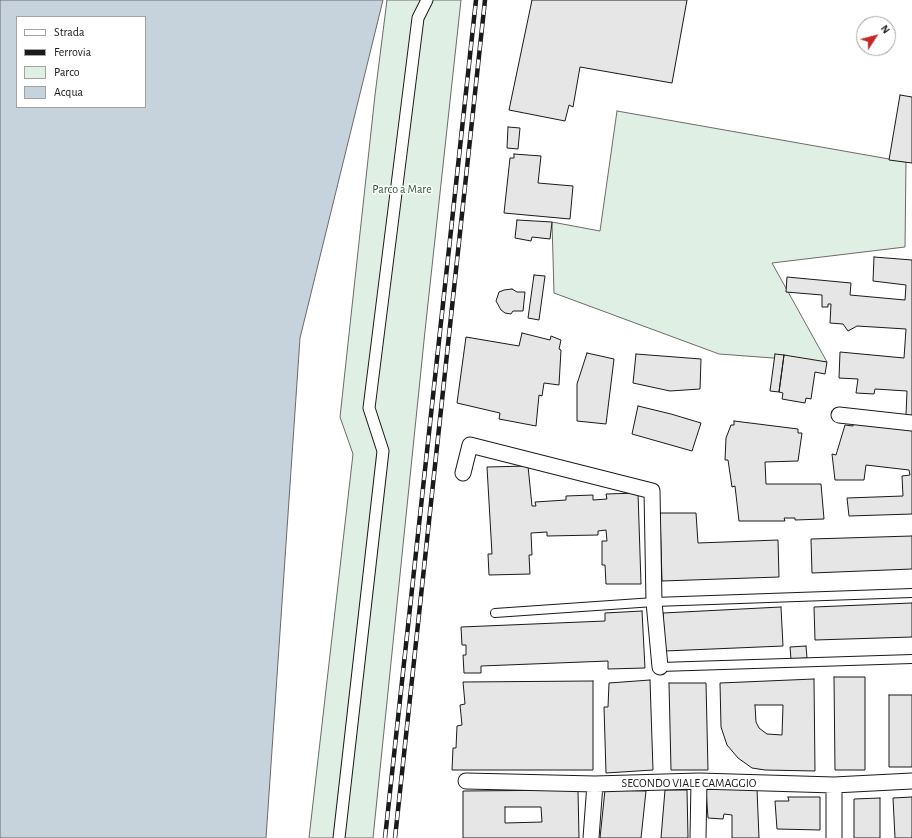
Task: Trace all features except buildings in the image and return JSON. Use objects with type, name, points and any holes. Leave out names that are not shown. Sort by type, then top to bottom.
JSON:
[{"type":"street","points":[[339,838],[383,451],[368,408],[418,18],[427,0]]},
{"type":"street","points":[[840,415],[912,424]]},
{"type":"street","points":[[464,473],[470,445],[652,491],[654,602],[660,667]]},
{"type":"street","name":"SECONDO VIALE CAMAGGIO","points":[[466,781],[595,784],[699,781],[834,785],[912,781]]},
{"type":"street","points":[[698,838],[699,781]]},
{"type":"street","points":[[591,838],[595,784]]},
{"type":"street","points":[[834,785],[834,838]]},
{"type":"lane","points":[[495,613],[654,602],[912,593]]},
{"type":"lane","points":[[660,667],[912,659]]},
{"type":"green space","name":"Parco a Mare","points":[[387,0],[461,0],[425,331],[373,838],[309,838],[353,454],[340,417],[375,95]]},
{"type":"green space","points":[[617,111],[906,162],[905,247],[772,263],[827,362],[719,354],[554,293],[552,222],[600,231]]},
{"type":"water","points":[[0,0],[383,0],[300,338],[266,838],[0,838]]},
{"type":"railway","points":[[385,838],[476,0]]},
{"type":"railway","points":[[395,838],[485,0]]}]
